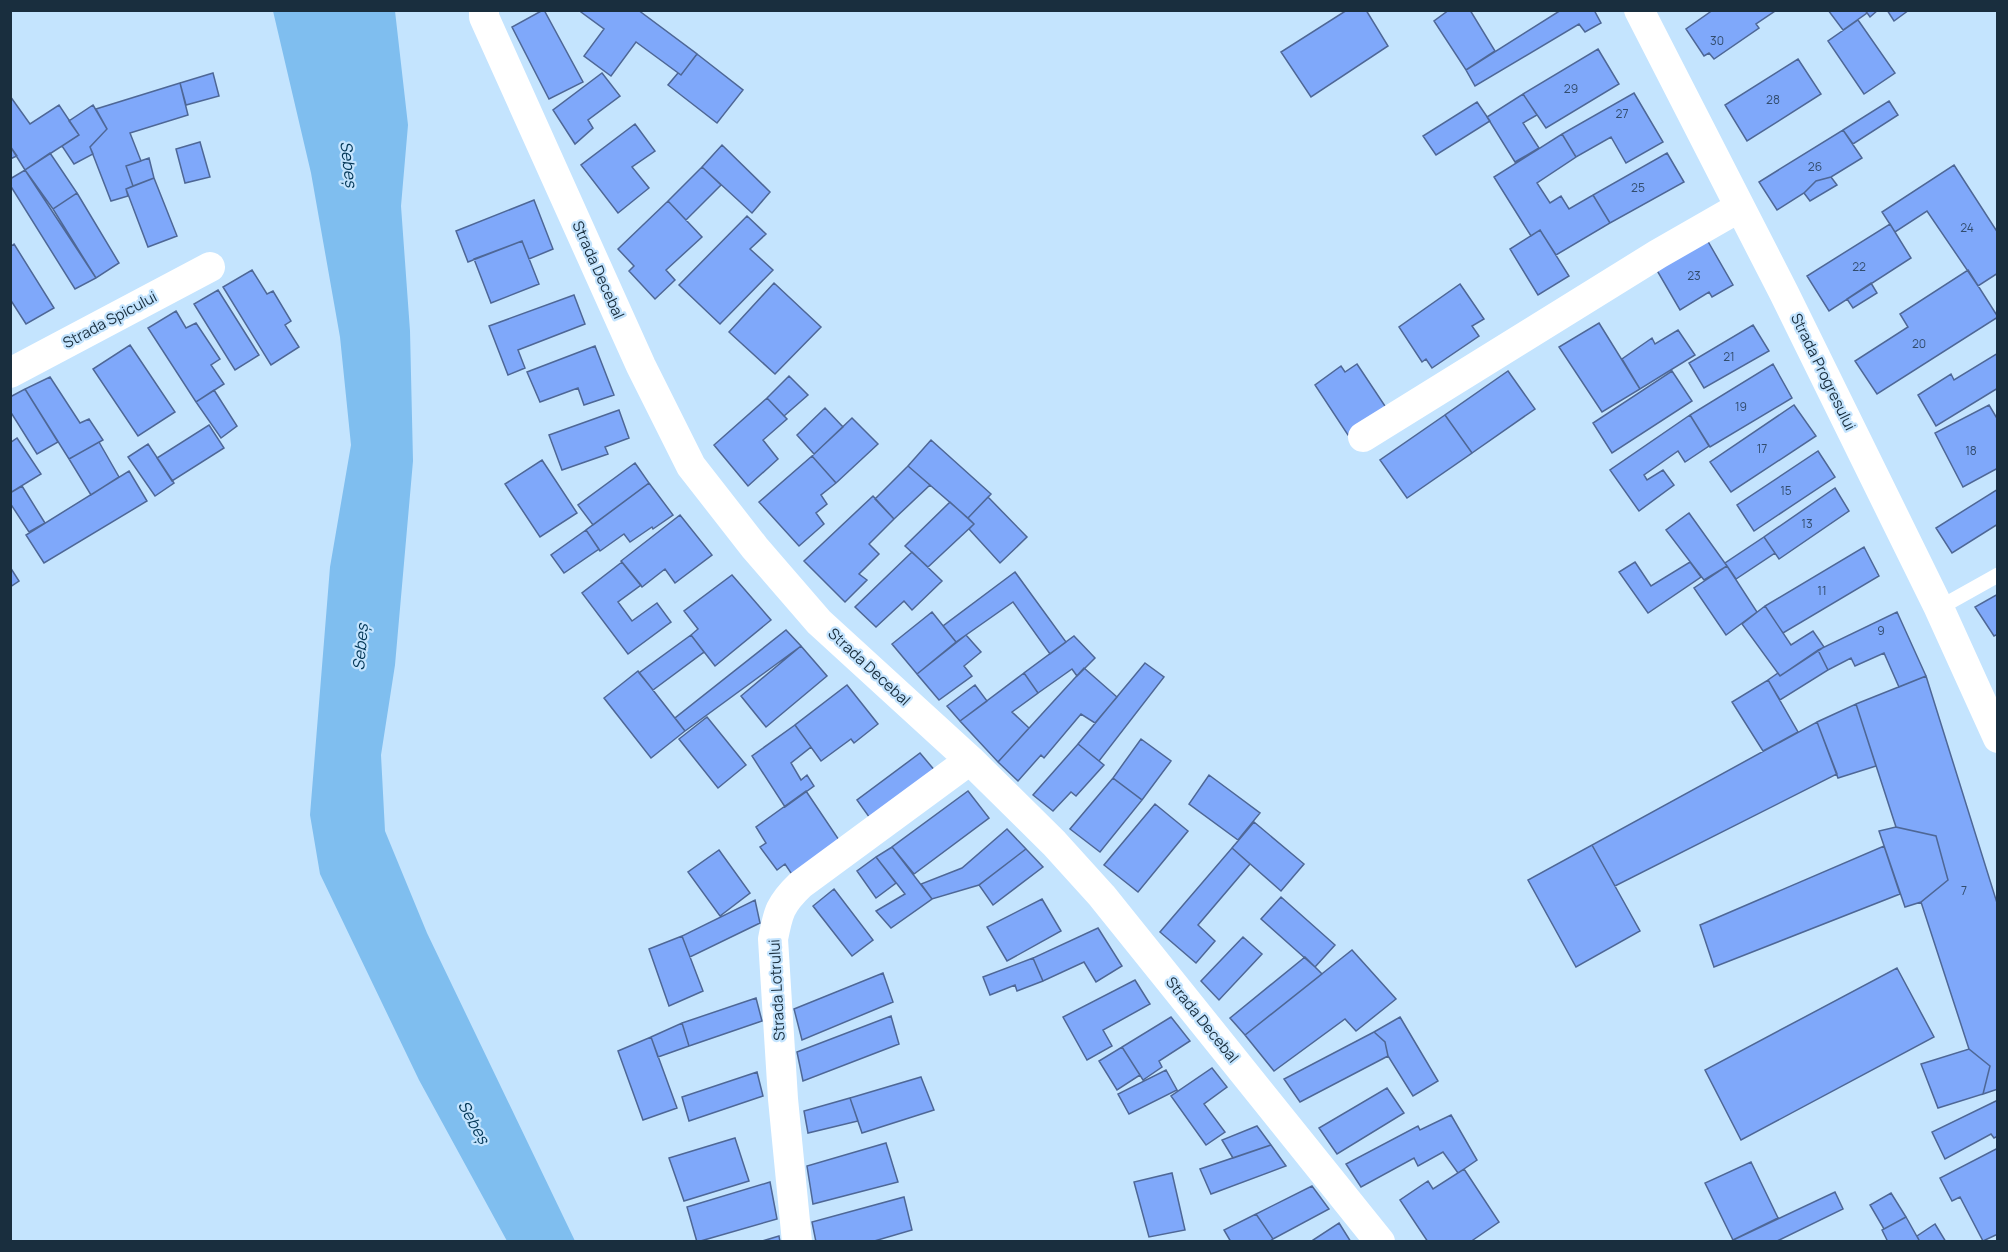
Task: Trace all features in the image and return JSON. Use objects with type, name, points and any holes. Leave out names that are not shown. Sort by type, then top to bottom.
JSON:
[{"type":"street","name":"Strada Decebal","points":[[484,10],[484,17],[636,356],[691,465],[755,548],[819,622],[970,760],[1054,843],[1102,896],[1380,1242]]},
{"type":"street","name":"Strada Progresului","points":[[1639,10],[1740,207],[1939,608],[1998,738]]},
{"type":"street","points":[[1363,437],[1658,254],[1740,207]]},
{"type":"street","name":"Strada Spicului","points":[[10,373],[210,267]]},
{"type":"street","name":"Strada Lotrului","points":[[797,1242],[783,1099],[773,939],[777,917],[785,899],[800,885],[970,760]]},
{"type":"lane","points":[[1939,608],[1998,575]]},
{"type":"water","name":"Sebeș","points":[[273,11],[395,11],[408,125],[401,206],[410,331],[413,461],[395,665],[381,755],[385,831],[427,933],[575,1241],[507,1241],[419,1080],[320,874],[310,815],[330,567],[351,445],[340,337],[311,173]]},
{"type":"building","points":[[543,10],[583,82],[549,99],[512,27]]},
{"type":"building","points":[[582,10],[638,10],[697,54],[681,75],[636,42],[611,76],[584,56],[604,29],[581,12]]},
{"type":"building","points":[[1347,10],[1366,10],[1388,46],[1311,97],[1281,52]]},
{"type":"building","points":[[1449,10],[1470,10],[1495,51],[1466,70],[1434,21]]},
{"type":"building","points":[[1561,10],[1594,10],[1601,23],[1585,32],[1579,24],[1475,86],[1466,70]]},
{"type":"building","points":[[1713,10],[1775,11],[1756,24],[1759,28],[1714,59],[1709,53],[1704,56],[1686,29]]},
{"type":"building","points":[[1828,10],[1865,10],[1867,13],[1843,30]]},
{"type":"building","points":[[1865,10],[1878,10],[1870,17]]},
{"type":"building","points":[[1887,10],[1909,10],[1894,21]]},
{"type":"building","points":[[1858,20],[1895,73],[1864,94],[1828,41]]},
{"type":"building","points":[[1598,49],[1619,84],[1546,128],[1523,94]]},
{"type":"building","points":[[697,54],[743,90],[717,123],[668,85],[678,73],[681,75]]},
{"type":"building","points":[[1798,59],[1821,94],[1747,141],[1725,105]]},
{"type":"building","points":[[213,73],[219,96],[186,105],[180,83]]},
{"type":"building","points":[[602,73],[620,96],[588,120],[593,128],[575,144],[553,110]]},
{"type":"building","points":[[180,83],[188,115],[130,133],[141,161],[126,166],[133,186],[126,189],[128,196],[111,201],[90,147],[107,129],[96,109]]},
{"type":"building","points":[[1634,93],[1663,142],[1626,163],[1611,137],[1576,157],[1562,134]]},
{"type":"building","points":[[1523,94],[1537,115],[1523,123],[1539,148],[1515,162],[1487,117]]},
{"type":"building","points":[[10,96],[30,124],[59,105],[79,135],[25,170],[10,146]]},
{"type":"building","points":[[1889,101],[1898,115],[1853,144],[1843,130]]},
{"type":"building","points":[[1477,102],[1490,121],[1436,155],[1423,136]]},
{"type":"building","points":[[93,105],[107,129],[90,147],[93,154],[74,164],[62,146],[79,135],[69,121]]},
{"type":"building","points":[[635,124],[655,151],[632,167],[649,188],[618,213],[581,165]]},
{"type":"building","points":[[1843,130],[1862,158],[1831,177],[1816,181],[1804,193],[1777,210],[1759,182]]},
{"type":"building","points":[[1562,134],[1576,157],[1537,183],[1550,203],[1561,196],[1569,209],[1593,195],[1610,223],[1556,255],[1540,230],[1531,236],[1494,177]]},
{"type":"building","points":[[200,142],[210,177],[185,183],[176,149]]},
{"type":"building","points":[[722,145],[770,192],[752,213],[702,167]]},
{"type":"building","points":[[10,146],[17,156],[10,159]]},
{"type":"building","points":[[50,153],[77,193],[53,209],[25,170]]},
{"type":"building","points":[[1667,153],[1684,182],[1610,223],[1593,195]]},
{"type":"building","points":[[149,158],[154,178],[133,186],[126,166]]},
{"type":"building","points":[[1954,165],[1998,233],[1998,273],[1978,286],[1927,211],[1895,232],[1882,212]]},
{"type":"building","points":[[702,167],[721,185],[686,220],[668,201]]},
{"type":"building","points":[[25,170],[96,278],[75,289],[10,185],[10,179]]},
{"type":"building","points":[[1831,177],[1837,185],[1810,201],[1804,193],[1816,181]]},
{"type":"building","points":[[154,178],[177,236],[148,247],[126,189]]},
{"type":"building","points":[[77,193],[119,263],[96,278],[53,209]]},
{"type":"building","points":[[534,200],[553,249],[529,259],[522,241],[468,262],[456,231]]},
{"type":"building","points":[[668,201],[702,237],[666,270],[675,280],[655,299],[629,271],[634,266],[618,249]]},
{"type":"building","points":[[747,216],[766,234],[750,249],[773,270],[720,324],[679,285]]},
{"type":"building","points":[[1890,224],[1911,258],[1829,311],[1807,276]]},
{"type":"building","points":[[1540,230],[1569,276],[1538,295],[1510,249]]},
{"type":"building","points":[[1706,238],[1733,285],[1712,297],[1709,292],[1680,310],[1655,267]]},
{"type":"building","points":[[522,241],[539,284],[491,303],[474,259]]},
{"type":"building","points":[[14,244],[54,308],[26,324],[10,299],[10,247]]},
{"type":"building","points":[[252,270],[267,294],[273,291],[291,321],[285,325],[299,347],[271,365],[223,287]]},
{"type":"building","points":[[1968,270],[1998,317],[1877,394],[1855,361],[1908,327],[1900,314]]},
{"type":"building","points":[[774,283],[821,327],[775,374],[729,332]]},
{"type":"building","points":[[1871,283],[1877,293],[1853,308],[1847,299]]},
{"type":"building","points":[[1460,284],[1484,319],[1472,326],[1479,336],[1432,368],[1426,359],[1422,362],[1399,327]]},
{"type":"building","points":[[218,290],[259,355],[235,370],[194,304]]},
{"type":"building","points":[[574,295],[585,324],[518,350],[525,368],[508,375],[489,326]]},
{"type":"building","points":[[176,311],[186,328],[196,323],[220,359],[211,365],[224,384],[196,402],[148,328]]},
{"type":"building","points":[[1599,323],[1640,389],[1602,412],[1559,347]]},
{"type":"building","points":[[1753,325],[1769,351],[1704,388],[1689,363]]},
{"type":"building","points":[[1678,330],[1695,355],[1640,389],[1622,359],[1652,338],[1655,344]]},
{"type":"building","points":[[130,345],[175,412],[138,436],[93,369]]},
{"type":"building","points":[[595,346],[614,395],[584,405],[578,388],[540,402],[527,372]]},
{"type":"building","points":[[1998,353],[1998,388],[1936,426],[1918,395],[1951,374],[1954,380]]},
{"type":"building","points":[[1357,364],[1387,409],[1348,435],[1315,385],[1341,366],[1345,372]]},
{"type":"building","points":[[1773,364],[1792,398],[1710,447],[1690,415]]},
{"type":"building","points":[[1508,371],[1535,409],[1472,453],[1445,415]]},
{"type":"building","points":[[1672,371],[1692,401],[1612,453],[1593,423]]},
{"type":"building","points":[[789,376],[808,395],[784,416],[767,398]]},
{"type":"building","points":[[50,377],[80,423],[89,419],[103,440],[69,459],[25,389]]},
{"type":"building","points":[[25,389],[58,442],[37,454],[10,411],[10,397]]},
{"type":"building","points":[[214,390],[237,426],[221,438],[196,402]]},
{"type":"building","points":[[767,398],[787,419],[763,440],[778,459],[748,486],[714,445]]},
{"type":"building","points":[[1794,405],[1816,436],[1731,492],[1710,462]]},
{"type":"building","points":[[1989,405],[1998,420],[1998,468],[1963,487],[1935,433]]},
{"type":"building","points":[[825,408],[843,427],[814,454],[797,435]]},
{"type":"building","points":[[619,410],[629,438],[605,447],[608,454],[562,470],[549,435]]},
{"type":"building","points":[[1445,415],[1472,453],[1407,498],[1380,460]]},
{"type":"building","points":[[1690,415],[1709,446],[1685,462],[1678,451],[1644,475],[1647,480],[1663,470],[1674,485],[1639,511],[1610,470]]},
{"type":"building","points":[[852,418],[878,444],[836,483],[812,456]]},
{"type":"building","points":[[209,425],[224,448],[172,481],[157,458]]},
{"type":"building","points":[[17,438],[41,474],[10,493],[10,443]]},
{"type":"building","points":[[931,440],[991,494],[968,518],[908,466]]},
{"type":"building","points":[[99,442],[119,477],[91,495],[69,459]]},
{"type":"building","points":[[148,444],[174,483],[155,496],[128,457]]},
{"type":"building","points":[[1818,451],[1835,477],[1754,531],[1737,505]]},
{"type":"building","points":[[812,456],[836,483],[821,495],[827,504],[816,513],[824,524],[799,546],[759,502]]},
{"type":"building","points":[[542,460],[577,513],[540,537],[505,484]]},
{"type":"building","points":[[635,463],[649,483],[593,525],[578,505]]},
{"type":"building","points":[[908,466],[930,485],[894,519],[875,499]]},
{"type":"building","points":[[129,471],[147,501],[44,563],[26,535]]},
{"type":"building","points":[[649,483],[673,515],[630,542],[624,534],[600,551],[586,530]]},
{"type":"building","points":[[22,486],[45,523],[29,532],[10,503],[10,493]]},
{"type":"building","points":[[1835,488],[1849,511],[1779,559],[1764,537]]},
{"type":"building","points":[[1998,489],[1998,524],[1952,553],[1936,528]]},
{"type":"building","points":[[873,496],[894,519],[869,544],[879,554],[859,574],[867,580],[845,602],[804,561]]},
{"type":"building","points":[[988,497],[1027,537],[1000,563],[969,529],[974,524],[968,518]]},
{"type":"building","points":[[950,502],[974,524],[928,567],[905,546]]},
{"type":"building","points":[[1689,513],[1727,566],[1704,580],[1666,530]]},
{"type":"building","points":[[680,515],[712,555],[675,583],[665,569],[642,587],[621,561]]},
{"type":"building","points":[[586,530],[599,549],[564,573],[551,555]]},
{"type":"building","points":[[1764,537],[1775,553],[1736,579],[1725,563]]},
{"type":"building","points":[[1864,547],[1879,576],[1783,633],[1765,606]]},
{"type":"building","points":[[912,552],[942,581],[912,610],[904,601],[876,627],[855,607]]},
{"type":"building","points":[[622,562],[641,585],[618,602],[632,621],[657,603],[671,622],[628,654],[582,593]]},
{"type":"building","points":[[1635,562],[1651,586],[1690,562],[1701,577],[1648,613],[1619,572]]},
{"type":"building","points":[[1727,566],[1757,612],[1726,635],[1694,588]]},
{"type":"building","points":[[10,567],[19,581],[10,587]]},
{"type":"building","points":[[1015,572],[1066,642],[1050,654],[1013,602],[956,642],[943,626]]},
{"type":"building","points":[[732,575],[771,620],[715,666],[691,635],[698,629],[684,611]]},
{"type":"building","points":[[1998,594],[1998,634],[1994,636],[1975,607]]},
{"type":"building","points":[[1765,606],[1791,645],[1813,631],[1824,647],[1780,676],[1742,624]]},
{"type":"building","points":[[932,612],[956,642],[917,674],[892,644]]},
{"type":"building","points":[[1897,612],[1926,676],[1899,687],[1884,653],[1855,666],[1851,658],[1828,670],[1818,650]]},
{"type":"building","points":[[786,630],[801,646],[685,731],[675,718]]},
{"type":"building","points":[[691,635],[704,652],[653,690],[639,673]]},
{"type":"building","points":[[966,635],[981,652],[964,666],[972,676],[939,700],[917,674]]},
{"type":"building","points":[[1074,636],[1095,658],[1077,676],[1072,669],[1038,693],[1024,673]]},
{"type":"building","points":[[801,646],[827,676],[766,727],[741,696]]},
{"type":"building","points":[[1818,650],[1828,670],[1780,700],[1768,680],[1778,673],[1780,676]]},
{"type":"building","points":[[1145,663],[1164,677],[1099,761],[1078,744]]},
{"type":"building","points":[[1084,668],[1117,697],[1095,723],[1081,714],[1044,758],[1041,755],[1018,781],[998,762]]},
{"type":"building","points":[[638,671],[685,731],[651,758],[604,698]]},
{"type":"building","points":[[1024,673],[1038,693],[1012,712],[1029,728],[998,762],[960,721]]},
{"type":"building","points":[[1926,676],[1998,906],[1998,1089],[1983,1094],[1990,1066],[1969,1049],[1921,902],[1948,880],[1936,836],[1896,827],[1856,704]]},
{"type":"building","points":[[1768,680],[1798,732],[1763,751],[1732,702]]},
{"type":"building","points":[[847,685],[878,724],[854,743],[851,739],[821,761],[795,725]]},
{"type":"building","points":[[975,685],[987,701],[960,721],[947,706]]},
{"type":"building","points":[[1856,704],[1876,766],[1838,778],[1817,722]]},
{"type":"building","points":[[707,717],[746,765],[718,788],[679,739]]},
{"type":"building","points":[[1817,722],[1837,774],[1615,886],[1592,845]]},
{"type":"building","points":[[795,725],[811,747],[791,763],[801,780],[807,775],[814,786],[785,807],[752,756]]},
{"type":"building","points":[[1141,739],[1171,761],[1142,800],[1113,778]]},
{"type":"building","points":[[1078,744],[1104,765],[1076,796],[1071,792],[1053,811],[1033,795]]},
{"type":"building","points":[[920,753],[936,772],[872,821],[857,800]]},
{"type":"building","points":[[1209,775],[1260,813],[1238,840],[1189,804]]},
{"type":"building","points":[[1113,778],[1142,800],[1100,852],[1070,829]]},
{"type":"building","points":[[806,791],[839,840],[793,876],[785,864],[777,870],[760,847],[766,843],[756,827]]},
{"type":"building","points":[[968,791],[989,818],[914,874],[892,847]]},
{"type":"building","points":[[1155,804],[1188,831],[1138,892],[1104,865]]},
{"type":"building","points":[[1254,822],[1304,864],[1281,891],[1232,848]]},
{"type":"building","points":[[1896,827],[1936,836],[1948,880],[1921,902],[1905,907],[1879,831]]},
{"type":"building","points":[[1007,829],[1026,849],[979,885],[932,899],[921,884],[962,868]]},
{"type":"building","points":[[1592,845],[1640,931],[1576,967],[1528,880]]},
{"type":"building","points":[[1884,846],[1900,894],[1714,967],[1700,925]]},
{"type":"building","points":[[892,847],[932,899],[891,928],[876,911],[905,894],[876,857]]},
{"type":"building","points":[[1232,848],[1250,864],[1198,925],[1215,941],[1196,963],[1160,932]]},
{"type":"building","points":[[1026,849],[1043,867],[993,905],[979,885]]},
{"type":"building","points":[[719,850],[750,893],[720,916],[688,872]]},
{"type":"building","points":[[876,857],[896,883],[876,898],[857,871]]},
{"type":"building","points":[[834,889],[873,940],[852,956],[813,906]]},
{"type":"building","points":[[1281,897],[1335,945],[1315,967],[1261,919]]},
{"type":"building","points":[[1042,899],[1061,931],[1007,961],[987,927]]},
{"type":"building","points":[[755,900],[760,923],[690,957],[682,936]]},
{"type":"building","points":[[1098,928],[1122,966],[1096,982],[1084,962],[1043,981],[1033,958]]},
{"type":"building","points":[[682,936],[703,991],[669,1006],[649,949]]},
{"type":"building","points":[[1243,937],[1262,954],[1219,1000],[1201,981]]},
{"type":"building","points":[[1352,950],[1396,999],[1356,1031],[1345,1019],[1274,1071],[1245,1035]]},
{"type":"building","points":[[1305,957],[1322,974],[1245,1035],[1230,1018]]},
{"type":"building","points":[[1033,958],[1043,981],[1017,991],[1015,985],[990,995],[983,977]]},
{"type":"building","points":[[1897,968],[1934,1037],[1741,1140],[1705,1070]]},
{"type":"building","points":[[883,973],[893,1002],[802,1040],[794,1009]]},
{"type":"building","points":[[1135,980],[1150,1004],[1103,1030],[1112,1046],[1087,1060],[1063,1017]]},
{"type":"building","points":[[756,998],[762,1021],[689,1046],[682,1023]]},
{"type":"building","points":[[891,1016],[899,1044],[803,1081],[797,1052]]},
{"type":"building","points":[[1171,1017],[1190,1041],[1159,1061],[1162,1067],[1143,1080],[1122,1047]]},
{"type":"building","points":[[1400,1017],[1438,1081],[1413,1096],[1388,1056],[1385,1042],[1374,1032]]},
{"type":"building","points":[[682,1023],[689,1046],[658,1057],[651,1037]]},
{"type":"building","points":[[1374,1032],[1385,1042],[1388,1056],[1300,1102],[1284,1079]]},
{"type":"building","points":[[651,1037],[677,1108],[643,1120],[618,1051]]},
{"type":"building","points":[[1122,1047],[1140,1075],[1117,1090],[1099,1061]]},
{"type":"building","points":[[1969,1049],[1990,1066],[1983,1094],[1938,1108],[1921,1064]]},
{"type":"building","points":[[1212,1068],[1227,1087],[1204,1104],[1225,1132],[1206,1145],[1171,1096]]},
{"type":"building","points":[[1166,1070],[1177,1090],[1129,1114],[1118,1094]]},
{"type":"building","points":[[757,1072],[763,1096],[689,1121],[682,1097]]},
{"type":"building","points":[[921,1077],[934,1110],[862,1133],[850,1098]]},
{"type":"building","points":[[1387,1088],[1404,1113],[1337,1154],[1319,1128]]},
{"type":"building","points":[[850,1098],[858,1121],[808,1133],[804,1111]]},
{"type":"building","points":[[1998,1100],[1998,1136],[1994,1138],[1991,1134],[1945,1159],[1932,1132]]},
{"type":"building","points":[[1451,1115],[1477,1160],[1458,1173],[1443,1152],[1418,1166],[1414,1158],[1361,1187],[1346,1164],[1418,1126],[1420,1130]]},
{"type":"building","points":[[1257,1126],[1271,1145],[1233,1158],[1222,1140]]},
{"type":"building","points":[[735,1138],[749,1181],[684,1201],[669,1158]]},
{"type":"building","points":[[886,1143],[898,1182],[813,1204],[807,1166]]},
{"type":"building","points":[[1271,1145],[1286,1166],[1211,1194],[1200,1169]]},
{"type":"building","points":[[1998,1148],[1998,1234],[1983,1241],[1960,1197],[1952,1201],[1940,1178]]},
{"type":"building","points":[[1751,1162],[1778,1218],[1733,1240],[1705,1183]]},
{"type":"building","points":[[1464,1169],[1499,1222],[1470,1242],[1428,1242],[1400,1200],[1428,1181],[1433,1189]]},
{"type":"building","points":[[1172,1173],[1185,1230],[1149,1237],[1134,1182]]},
{"type":"building","points":[[770,1182],[777,1219],[697,1242],[687,1207]]},
{"type":"building","points":[[1312,1186],[1329,1209],[1273,1239],[1256,1214]]},
{"type":"building","points":[[1835,1192],[1843,1209],[1775,1242],[1729,1242]]},
{"type":"building","points":[[1891,1193],[1906,1217],[1884,1229],[1870,1205]]},
{"type":"building","points":[[904,1197],[912,1230],[871,1242],[816,1242],[812,1222]]},
{"type":"building","points":[[1256,1214],[1273,1239],[1269,1242],[1231,1242],[1224,1230]]},
{"type":"building","points":[[1906,1217],[1920,1242],[1888,1242],[1882,1230]]},
{"type":"building","points":[[1339,1223],[1351,1242],[1310,1242]]},
{"type":"building","points":[[1935,1224],[1946,1242],[1920,1242],[1917,1236]]},
{"type":"building","points":[[779,1236],[780,1242],[759,1242]]}]
